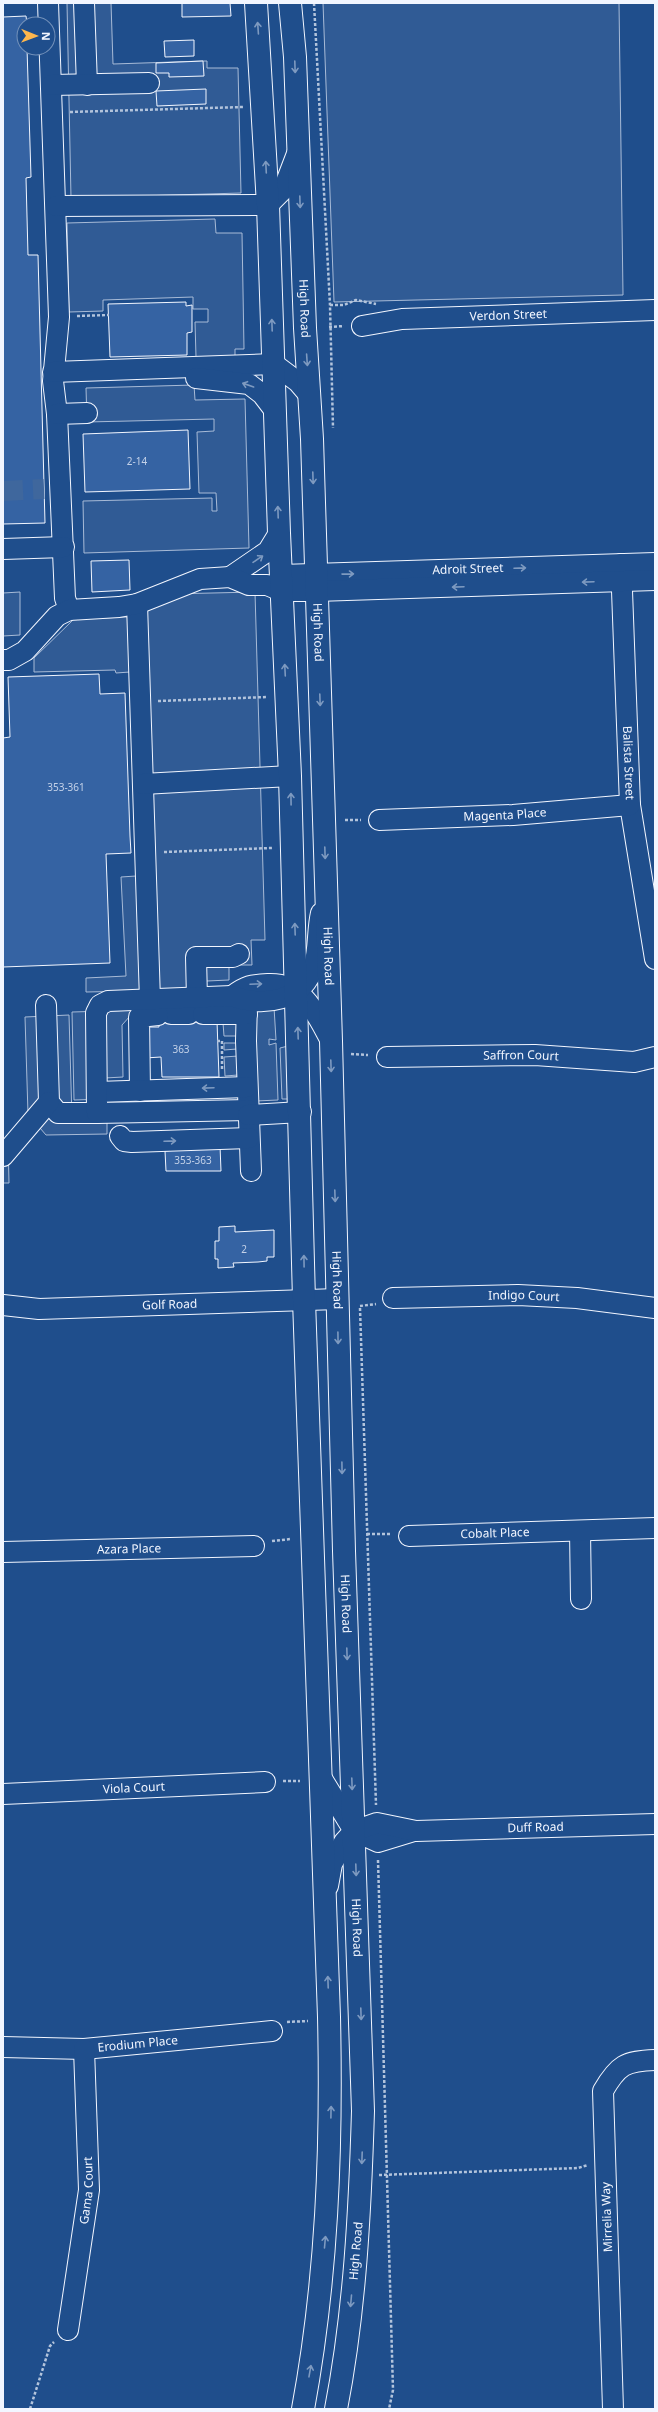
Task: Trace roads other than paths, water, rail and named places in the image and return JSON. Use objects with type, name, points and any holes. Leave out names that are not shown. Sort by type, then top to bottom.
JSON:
[{"type":"main road","points":[[256,3],[268,205],[279,533],[290,776],[301,1112],[304,1300],[331,2111],[326,2240],[315,2341],[303,2409]]},
{"type":"main road","name":"High Road","points":[[290,3],[298,149],[305,328],[310,396],[363,2111],[361,2176],[347,2353],[336,2409]]},
{"type":"street","points":[[48,3],[56,206],[62,246],[63,289],[53,376],[57,414],[52,489],[64,547],[65,598],[69,610]]},
{"type":"street","points":[[84,3],[87,85]]},
{"type":"street","points":[[52,85],[149,83]]},
{"type":"street","name":"High Road","points":[[268,205],[283,190],[298,149]]},
{"type":"street","points":[[56,206],[268,205]]},
{"type":"street","name":"Verdon Street","points":[[362,326],[402,320],[655,310]]},
{"type":"street","points":[[53,376],[274,364],[298,382],[310,396]]},
{"type":"street","points":[[53,376],[195,378],[228,380],[249,384],[256,388],[275,411]]},
{"type":"street","points":[[57,414],[87,413]]},
{"type":"street","points":[[3,660],[9,660],[25,651],[57,616],[69,610],[119,607],[137,604],[182,589],[200,579],[230,585],[268,552],[279,533]]},
{"type":"street","points":[[3,549],[64,547]]},
{"type":"street","name":"Adroit Street","points":[[230,585],[267,585],[281,583],[621,572],[655,563]]},
{"type":"street","name":"Adroit Street","points":[[621,572],[655,580]]},
{"type":"street","name":"Balista Street","points":[[621,572],[630,805],[655,959]]},
{"type":"street","points":[[137,604],[143,784],[185,1008]]},
{"type":"street","points":[[143,784],[290,776]]},
{"type":"street","name":"Magenta Place","points":[[379,820],[513,815],[630,805]]},
{"type":"street","points":[[134,1091],[139,1017],[185,1008],[242,1004],[283,999],[297,992],[306,983],[314,965],[318,925],[326,887]]},
{"type":"street","points":[[185,1008],[196,958],[233,957],[240,954]]},
{"type":"street","points":[[297,992],[306,999],[331,1041]]},
{"type":"street","points":[[97,1113],[96,1013],[100,1006],[108,1001],[185,1008]]},
{"type":"street","points":[[242,1004],[251,1171]]},
{"type":"street","points":[[46,1005],[49,1102],[58,1113],[301,1112]]},
{"type":"street","name":"Saffron Court","points":[[387,1057],[535,1055],[634,1062],[655,1057]]},
{"type":"street","points":[[97,1092],[247,1087]]},
{"type":"street","points":[[3,1156],[49,1102]]},
{"type":"street","points":[[120,1112],[120,1144],[125,1151],[132,1154],[154,1154]]},
{"type":"street","points":[[120,1136],[124,1141],[132,1142],[249,1138]]},
{"type":"street","name":"Indigo Court","points":[[393,1298],[518,1295],[577,1298],[655,1308]]},
{"type":"street","name":"Golf Road","points":[[3,1305],[39,1309],[338,1299]]},
{"type":"street","name":"Cobalt Place","points":[[409,1536],[655,1528]]},
{"type":"street","points":[[580,1531],[581,1599]]},
{"type":"street","name":"Azara Place","points":[[3,1552],[254,1546]]},
{"type":"street","points":[[321,1777],[354,1831],[344,1842],[332,1864],[325,1896]]},
{"type":"street","name":"Viola Court","points":[[3,1794],[265,1782]]},
{"type":"street","name":"Duff Road","points":[[354,1831],[377,1823],[416,1831],[655,1824]]},
{"type":"street","name":"Duff Road","points":[[354,1831],[378,1842],[416,1831]]},
{"type":"street","name":"Erodium Place","points":[[3,2047],[84,2049],[272,2031]]},
{"type":"street","name":"Gama Court","points":[[68,2330],[89,2190],[84,2049]]},
{"type":"street","name":"Mirrelia Way","points":[[613,2409],[603,2091],[613,2073],[633,2060],[655,2060]]},
{"type":"tunnel","points":[[3,491],[44,489]]}]
